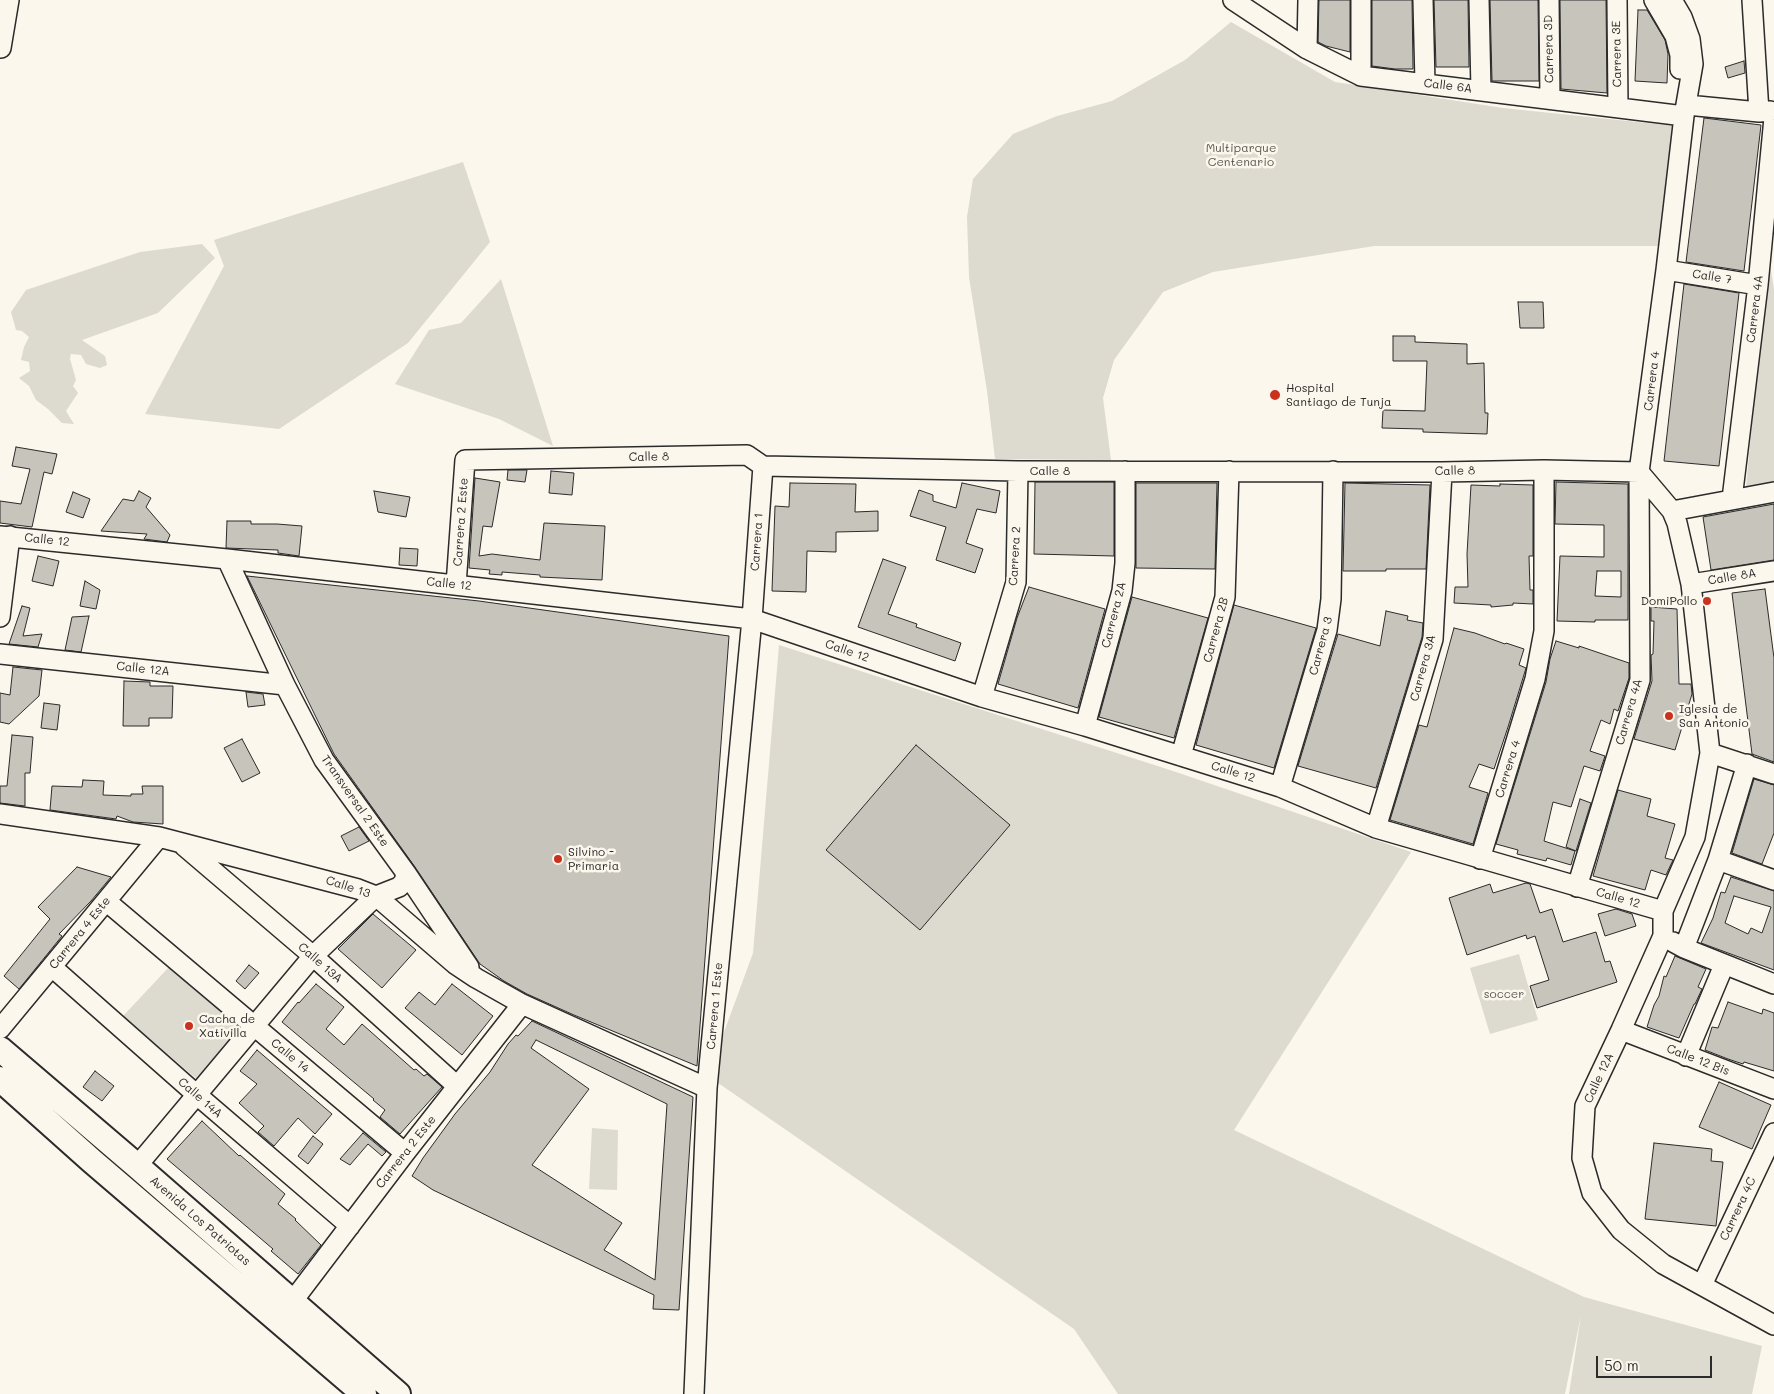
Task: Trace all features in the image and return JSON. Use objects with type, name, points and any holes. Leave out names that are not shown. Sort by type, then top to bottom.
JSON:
[{"type":"main road","name":"Avenida Los Patriotas","points":[[0,1049],[398,1394]]},
{"type":"main road","name":"Avenida Los Patriotas","points":[[0,1079],[92,1161],[364,1394]]},
{"type":"main road","points":[[195,1249],[210,1230]]},
{"type":"street","points":[[1,48],[9,0]]},
{"type":"street","name":"Calle 6A","points":[[1233,0],[1307,49],[1361,76],[1618,107],[1683,112],[1769,114]]},
{"type":"street","points":[[1307,49],[1308,0]]},
{"type":"street","points":[[1361,0],[1361,76]]},
{"type":"street","points":[[1423,0],[1425,83]]},
{"type":"street","points":[[1479,0],[1481,90]]},
{"type":"street","name":"Carrera 3D","points":[[1549,0],[1550,99]]},
{"type":"street","name":"Carrera 3E","points":[[1617,0],[1618,107]]},
{"type":"street","name":"Carrera 4","points":[[1654,0],[1675,36],[1680,55],[1683,112]]},
{"type":"street","name":"Carrera 4","points":[[1639,472],[1666,270],[1683,112],[1693,64],[1690,39],[1682,17],[1672,0]]},
{"type":"street","name":"Carrera 4A","points":[[1732,499],[1766,208],[1769,114],[1752,0]]},
{"type":"street","points":[[1766,208],[1774,255]]},
{"type":"street","name":"Calle 7","points":[[1666,270],[1758,285]]},
{"type":"street","name":"Calle 8","points":[[465,460],[747,455],[762,466],[1018,471],[1442,472],[1544,470],[1639,472]]},
{"type":"street","name":"Carrera 2 Este","points":[[456,585],[465,460]]},
{"type":"street","name":"Carrera 1","points":[[752,619],[762,466]]},
{"type":"street","name":"Carrera 4","points":[[1480,859],[1535,679],[1544,631],[1544,470]]},
{"type":"street","name":"Carrera 2","points":[[982,697],[1016,582],[1018,471]]},
{"type":"street","name":"Carrera 2A","points":[[1085,726],[1122,591],[1125,563],[1125,471]]},
{"type":"street","name":"Carrera 2B","points":[[1182,756],[1225,597],[1229,471]]},
{"type":"street","name":"Carrera 3","points":[[1280,787],[1327,630],[1331,600],[1333,471]]},
{"type":"street","name":"Carrera 3A","points":[[1376,828],[1433,639],[1442,472]]},
{"type":"street","points":[[1639,472],[1672,511],[1677,523],[1691,584],[1710,753],[1774,774]]},
{"type":"street","name":"Carrera 4A","points":[[1577,887],[1640,680],[1639,472]]},
{"type":"street","points":[[1672,511],[1774,492]]},
{"type":"street","points":[[0,617],[5,536]]},
{"type":"street","name":"Calle 12","points":[[5,536],[227,559],[752,619],[982,697],[1085,726],[1280,787],[1376,828],[1663,911]]},
{"type":"street","name":"Transversal 2 Este","points":[[227,559],[285,685],[324,760],[406,873],[476,978]]},
{"type":"street","name":"Calle 8A","points":[[1691,584],[1774,574]]},
{"type":"street","name":"Carrera 1 Este","points":[[694,1394],[707,1088],[752,619]]},
{"type":"street","name":"Calle 12A","points":[[0,654],[285,685]]},
{"type":"street","name":"Calle 12A","points":[[1710,753],[1695,838],[1663,911],[1663,936],[1585,1106],[1582,1158],[1592,1193],[1621,1230],[1663,1264],[1774,1325]]},
{"type":"street","points":[[1684,948],[1718,860],[1747,764]]},
{"type":"street","name":"Calle 13","points":[[0,814],[159,837],[343,884],[376,896],[455,964],[476,978],[522,1004],[707,1088]]},
{"type":"street","name":"Carrera 4 Este","points":[[0,1029],[159,837]]},
{"type":"street","name":"Calle 13A","points":[[180,842],[313,956],[458,1086]]},
{"type":"street","points":[[1718,860],[1774,880]]},
{"type":"street","points":[[137,1166],[313,956],[376,896],[399,887],[404,882],[406,873]]},
{"type":"street","name":"Calle 14","points":[[106,901],[405,1153]]},
{"type":"street","points":[[1663,936],[1684,948],[1774,984]]},
{"type":"street","points":[[1686,1056],[1724,965]]},
{"type":"street","name":"Calle 14A","points":[[52,967],[350,1226]]},
{"type":"street","name":"Carrera 2 Este","points":[[292,1302],[405,1153],[522,1004]]},
{"type":"street","name":"Calle 12 Bis","points":[[1621,1030],[1774,1089]]},
{"type":"street","name":"Carrera 4C","points":[[1702,1285],[1774,1133]]},
{"type":"green space","name":"Multiparque Centenario","points":[[1231,22],[1335,82],[1503,108],[1676,126],[1663,246],[1374,246],[1213,272],[1163,292],[1114,360],[1103,398],[1111,460],[995,459],[987,391],[969,277],[967,217],[973,179],[1013,134],[1057,116],[1112,101],[1185,60]]},
{"type":"green space","points":[[463,162],[490,242],[408,343],[279,429],[145,414],[224,266],[214,240]]},
{"type":"green space","points":[[202,244],[215,258],[158,313],[82,340],[105,356],[107,365],[100,368],[86,364],[81,355],[71,354],[70,359],[76,380],[73,386],[78,393],[66,411],[74,424],[62,423],[36,400],[29,386],[19,378],[30,371],[29,362],[21,360],[29,337],[22,331],[16,330],[11,312],[26,290],[140,252]]},
{"type":"green space","points":[[1768,253],[1774,289],[1774,483],[1746,487]]},
{"type":"green space","points":[[501,279],[553,446],[499,419],[395,384],[429,330],[461,323]]},
{"type":"green space","points":[[779,645],[1170,770],[1411,852],[1234,1130],[1584,1297],[1762,1346],[1752,1394],[1569,1394],[1581,1315],[1565,1394],[1118,1394],[1074,1329],[708,1076],[753,953]]},
{"type":"green space","name":"soccer","points":[[1519,954],[1538,1020],[1490,1034],[1470,968]]},
{"type":"green space","points":[[170,966],[242,1026],[198,1080],[123,1016]]},
{"type":"green space","points":[[592,1128],[618,1130],[617,1190],[589,1189]]},
{"type":"building","points":[[1319,0],[1350,0],[1350,52],[1318,42]]},
{"type":"building","points":[[1372,0],[1412,0],[1413,69],[1372,66]]},
{"type":"building","points":[[1434,0],[1468,0],[1469,67],[1436,67]]},
{"type":"building","points":[[1490,0],[1538,0],[1539,81],[1492,81]]},
{"type":"building","points":[[1560,0],[1606,0],[1607,93],[1561,89]]},
{"type":"building","points":[[1638,10],[1647,10],[1665,40],[1668,54],[1667,83],[1635,81]]},
{"type":"building","points":[[1744,61],[1745,73],[1728,78],[1725,67]]},
{"type":"building","points":[[1704,118],[1761,125],[1744,271],[1686,262]]},
{"type":"building","points":[[1684,284],[1739,293],[1719,466],[1664,461]]},
{"type":"building","points":[[1518,302],[1543,302],[1544,328],[1520,328]]},
{"type":"building","points":[[1393,336],[1415,336],[1415,342],[1467,344],[1467,364],[1484,363],[1485,413],[1488,413],[1487,434],[1423,432],[1423,429],[1382,428],[1383,410],[1425,411],[1427,361],[1393,361]]},
{"type":"building","points":[[16,447],[57,454],[52,474],[44,472],[32,527],[0,523],[0,501],[21,504],[30,469],[12,466]]},
{"type":"building","points":[[508,470],[527,470],[525,482],[507,480]]},
{"type":"building","points":[[551,471],[574,473],[572,495],[549,493]]},
{"type":"building","points":[[475,478],[500,482],[492,527],[483,526],[479,556],[492,554],[540,560],[544,523],[605,526],[602,580],[540,577],[540,575],[502,572],[502,575],[489,574],[490,570],[469,568]]},
{"type":"building","points":[[1035,482],[1114,482],[1114,556],[1034,554]]},
{"type":"building","points":[[1556,482],[1628,484],[1628,620],[1595,620],[1595,622],[1557,621],[1560,556],[1604,557],[1604,525],[1555,524]],"holes":[[[1597,571],[1621,571],[1621,597],[1595,596]]]},
{"type":"building","points":[[790,483],[856,484],[855,512],[878,511],[878,531],[836,532],[836,552],[807,551],[806,592],[772,591],[775,506],[789,507]]},
{"type":"building","points":[[962,483],[1000,491],[996,513],[977,509],[966,543],[983,549],[975,573],[936,560],[946,527],[910,516],[919,490],[933,495],[933,501],[956,508]]},
{"type":"building","points":[[1136,483],[1217,483],[1215,569],[1136,568]]},
{"type":"building","points":[[1345,483],[1430,485],[1426,569],[1343,571]]},
{"type":"building","points":[[1500,484],[1533,485],[1533,556],[1529,556],[1530,590],[1533,590],[1533,604],[1513,603],[1513,605],[1491,607],[1491,605],[1454,603],[1455,587],[1468,587],[1467,554],[1471,485],[1500,486]]},
{"type":"building","points":[[139,491],[151,498],[146,507],[170,535],[167,542],[144,539],[147,534],[101,531],[123,499],[134,501]]},
{"type":"building","points":[[374,491],[410,497],[406,517],[378,512]]},
{"type":"building","points":[[73,492],[90,499],[83,518],[66,512]]},
{"type":"building","points":[[1774,504],[1774,560],[1711,570],[1703,517]]},
{"type":"building","points":[[227,521],[251,521],[251,524],[302,526],[299,556],[278,553],[278,550],[226,548]]},
{"type":"building","points":[[400,548],[418,549],[417,566],[399,565]]},
{"type":"building","points":[[38,556],[59,561],[53,586],[32,581]]},
{"type":"building","points":[[883,559],[906,567],[888,614],[917,624],[916,627],[961,643],[955,661],[858,627]]},
{"type":"building","name":"Silvino - Primaria","points":[[247,576],[479,601],[729,636],[697,1066],[527,994],[480,964],[415,867],[334,754]]},
{"type":"building","points":[[85,581],[100,590],[96,609],[80,606]]},
{"type":"building","points":[[1029,587],[1105,609],[1078,708],[998,684],[1017,618]]},
{"type":"building","points":[[1765,589],[1774,658],[1774,762],[1752,754],[1732,593]]},
{"type":"building","points":[[1132,597],[1208,618],[1174,738],[1099,717]]},
{"type":"building","points":[[1234,605],[1316,628],[1274,768],[1196,745]]},
{"type":"building","points":[[22,606],[30,608],[23,636],[42,634],[38,647],[9,644]]},
{"type":"building","points":[[1651,607],[1677,609],[1679,684],[1691,684],[1692,694],[1675,750],[1634,739],[1652,681],[1651,655],[1653,654],[1654,621],[1651,621]]},
{"type":"building","points":[[1386,611],[1408,616],[1407,620],[1423,623],[1422,637],[1376,788],[1298,766],[1338,634],[1380,646]]},
{"type":"building","points":[[89,616],[81,652],[65,650],[72,617]]},
{"type":"building","points":[[1454,628],[1524,649],[1519,665],[1526,668],[1494,769],[1479,764],[1469,787],[1488,793],[1473,844],[1390,820],[1419,725],[1427,727]]},
{"type":"building","points":[[1556,641],[1579,648],[1579,646],[1629,663],[1629,678],[1618,711],[1614,709],[1610,724],[1601,720],[1590,751],[1605,756],[1600,771],[1584,766],[1571,807],[1553,802],[1544,841],[1575,851],[1571,865],[1547,858],[1546,861],[1517,854],[1518,850],[1496,844],[1546,682],[1550,659]]},
{"type":"building","points":[[13,667],[42,670],[39,696],[9,724],[0,722],[0,693],[10,695]]},
{"type":"building","points":[[124,681],[150,682],[150,686],[173,686],[172,718],[149,718],[149,726],[123,726]]},
{"type":"building","points":[[246,692],[263,694],[265,705],[248,707]]},
{"type":"building","points":[[44,703],[60,705],[57,730],[41,728]]},
{"type":"building","points":[[12,735],[33,737],[30,773],[25,773],[25,806],[0,803],[0,786],[7,786]]},
{"type":"building","points":[[242,739],[260,773],[242,782],[224,748]]},
{"type":"building","points":[[916,745],[1010,825],[920,930],[826,850]]},
{"type":"building","points":[[1754,779],[1774,785],[1774,833],[1762,864],[1732,853]]},
{"type":"building","points":[[83,780],[104,781],[103,795],[131,796],[131,794],[143,794],[142,786],[163,786],[163,824],[133,822],[117,816],[116,819],[50,810],[52,786],[82,787]]},
{"type":"building","points":[[1618,790],[1651,799],[1647,816],[1675,824],[1665,858],[1673,860],[1666,875],[1651,870],[1645,890],[1593,876]]},
{"type":"building","points":[[1580,799],[1591,803],[1576,851],[1566,847]]},
{"type":"building","points":[[359,827],[369,841],[349,851],[341,836]]},
{"type":"building","points":[[77,867],[111,877],[59,934],[62,936],[19,989],[4,976],[50,919],[38,907]]},
{"type":"building","points":[[1731,877],[1774,891],[1774,970],[1701,943],[1713,918],[1721,892],[1725,893]],"holes":[[[1734,896],[1771,907],[1762,933],[1751,928],[1748,934],[1725,923]]]},
{"type":"building","points":[[1526,883],[1530,884],[1540,913],[1552,909],[1563,942],[1596,932],[1605,962],[1610,961],[1617,982],[1537,1008],[1530,986],[1549,980],[1535,936],[1527,939],[1526,935],[1467,955],[1449,898],[1490,884],[1493,893]]},
{"type":"building","points":[[1616,909],[1632,914],[1636,926],[1605,936],[1598,914]]},
{"type":"building","points":[[373,914],[416,950],[382,988],[338,949]]},
{"type":"building","points":[[1675,956],[1706,969],[1698,987],[1702,989],[1679,1038],[1647,1027],[1659,996],[1664,976],[1666,977]]},
{"type":"building","points":[[249,965],[259,973],[245,989],[236,981]]},
{"type":"building","points":[[316,984],[344,1007],[326,1029],[344,1045],[362,1024],[414,1070],[416,1069],[424,1076],[427,1074],[442,1087],[400,1134],[380,1117],[385,1110],[374,1099],[282,1022]]},
{"type":"building","points":[[452,984],[493,1016],[462,1055],[405,1008],[419,992],[435,1005]]},
{"type":"building","points":[[1728,1002],[1762,1014],[1763,1009],[1774,1013],[1774,1071],[1744,1062],[1743,1064],[1705,1050],[1712,1027],[1718,1028]]},
{"type":"building","points":[[532,1021],[693,1097],[679,1310],[653,1309],[654,1295],[433,1190],[412,1176],[455,1114],[490,1072],[508,1044],[516,1035],[518,1036]],"holes":[[[536,1040],[667,1104],[655,1280],[604,1250],[622,1223],[532,1165],[589,1089],[531,1048]]]},
{"type":"building","points":[[257,1050],[332,1114],[315,1134],[298,1118],[274,1146],[258,1132],[264,1126],[239,1103],[257,1084],[240,1071]]},
{"type":"building","points":[[95,1071],[114,1086],[102,1101],[83,1087]]},
{"type":"building","points":[[1719,1082],[1771,1105],[1752,1149],[1699,1127]]},
{"type":"building","points":[[202,1121],[239,1156],[285,1194],[278,1204],[296,1219],[321,1245],[298,1274],[271,1251],[273,1249],[167,1159]]},
{"type":"building","points":[[363,1133],[386,1152],[382,1156],[368,1144],[350,1165],[340,1159]]},
{"type":"building","points":[[313,1136],[323,1144],[308,1164],[298,1156]]},
{"type":"building","points":[[1654,1143],[1712,1149],[1711,1161],[1723,1162],[1716,1226],[1645,1219]]},
{"type":"place","name":"Hospital Santiago de Tunja","points":[[1275,395]]},
{"type":"place","name":"DomiPollo","points":[[1707,601]]},
{"type":"place","name":"Iglesia de San Antonio","points":[[1669,716]]},
{"type":"place","name":"Silvino - Primaria","points":[[558,859]]},
{"type":"place","name":"Cacha de Xativilla","points":[[189,1026]]}]
